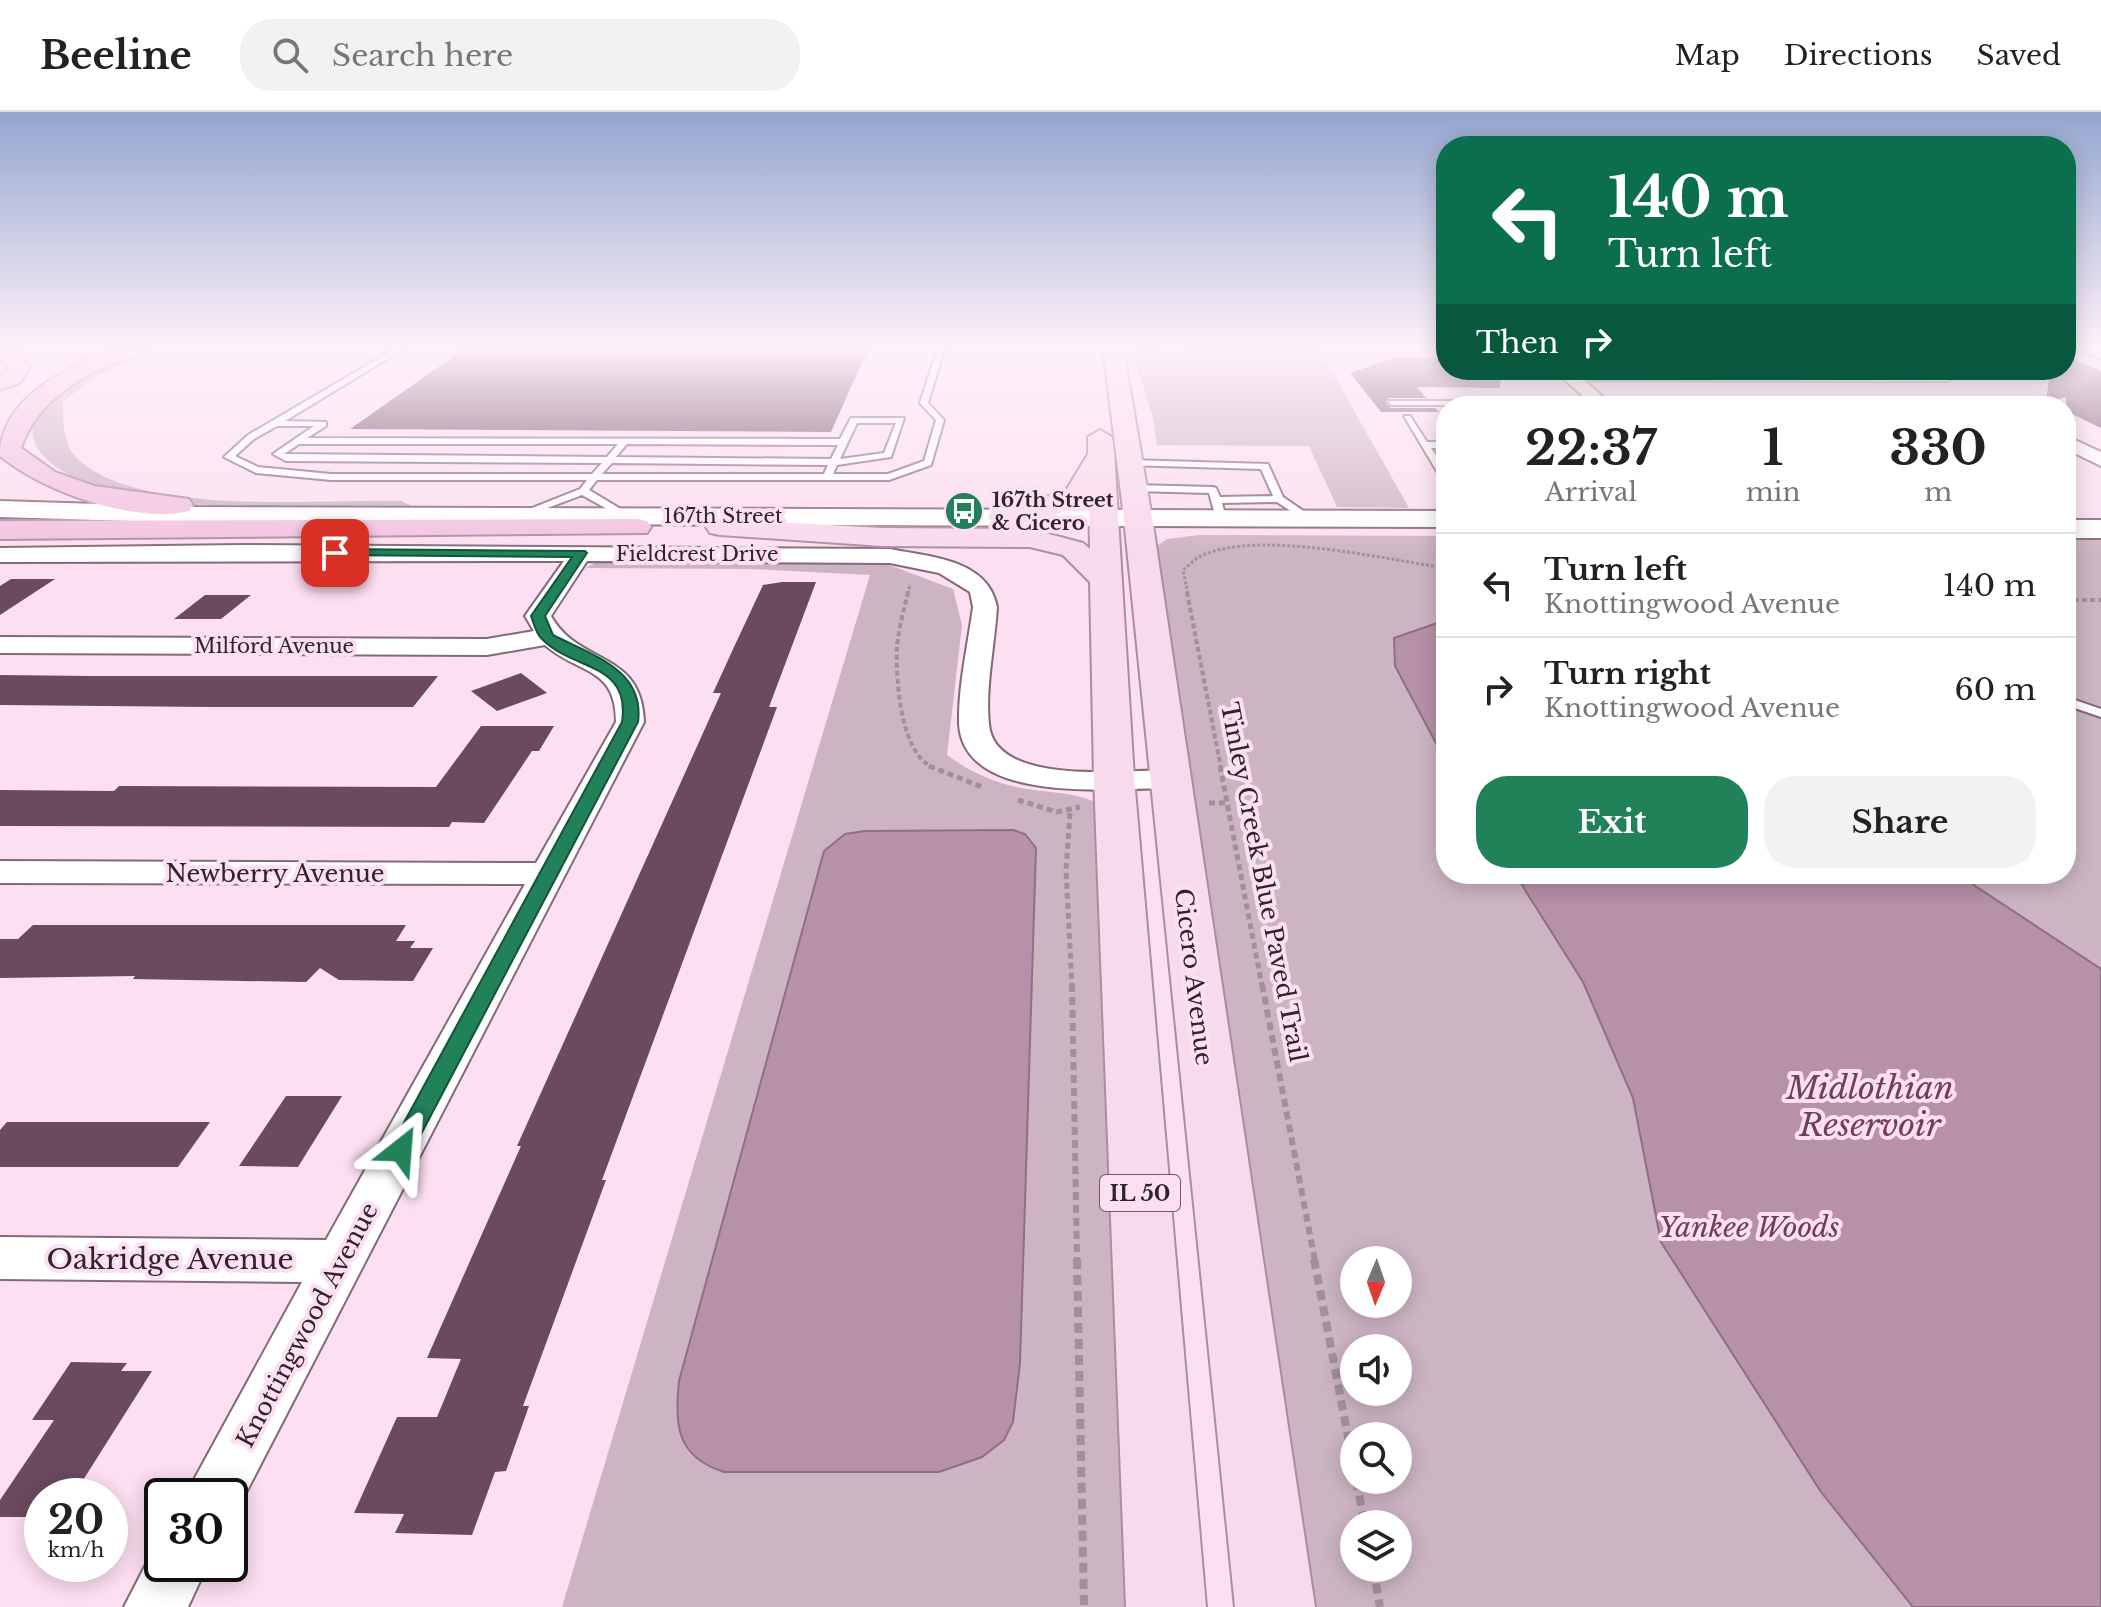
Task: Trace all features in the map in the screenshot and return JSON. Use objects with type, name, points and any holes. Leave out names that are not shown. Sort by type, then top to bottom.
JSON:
[{"type":"highway","points":[[23,417],[14,427],[8,450],[46,481],[95,495],[151,503],[381,515]]},
{"type":"highway","points":[[0,530],[631,522]]},
{"type":"main road","name":"Cicero Avenue","points":[[1123,417],[1139,524],[1109,794],[1275,1607]]},
{"type":"main road","name":"Cicero Avenue","points":[[1099,420],[1109,794],[1166,1607]]},
{"type":"main road","points":[[1002,517],[1038,511],[1075,498],[1102,452]]},
{"type":"main road","name":"167th Street","points":[[0,509],[198,515],[517,516],[720,527],[1139,524],[1436,531]]},
{"type":"main road","name":"167th Street","points":[[1139,524],[1218,509],[1310,519],[1436,519]]},
{"type":"main road","name":"167th Street","points":[[0,520],[182,526],[1002,517],[1104,524]]},
{"type":"main road","points":[[720,527],[763,532],[1045,540],[1085,556],[1104,578]]},
{"type":"main road","points":[[2076,529],[2101,529]]},
{"type":"street","points":[[2076,447],[2101,460]]},
{"type":"street","points":[[547,637],[538,616],[581,553]]},
{"type":"street","name":"Fieldcrest Drive","points":[[0,555],[581,553],[890,556],[946,567],[973,581],[982,591],[985,607],[974,724],[978,742],[990,758],[1019,771],[1109,794]]},
{"type":"street","name":"Milford Avenue","points":[[0,645],[487,647],[547,637]]},
{"type":"street","name":"Knottingwood Avenue","points":[[224,1478],[630,722],[633,702],[624,684],[547,637]]},
{"type":"street","name":"Newberry Avenue","points":[[0,872],[550,874]]},
{"type":"street","name":"Oakridge Avenue","points":[[0,1258],[341,1261]]},
{"type":"street","points":[[155,1607],[168,1582]]},
{"type":"lane","points":[[285,417],[229,457],[256,470],[331,477],[889,477],[928,463],[940,420],[937,417]]},
{"type":"lane","points":[[1407,418],[1436,462]]},
{"type":"lane","points":[[274,423],[323,424],[278,454],[286,458],[610,460],[834,460],[872,460],[888,455],[901,420],[854,420],[834,460],[827,477]]},
{"type":"lane","points":[[297,441],[843,442]]},
{"type":"lane","points":[[517,516],[583,491],[625,441]]},
{"type":"lane","points":[[1425,445],[1436,445]]},
{"type":"lane","points":[[1129,463],[1265,466],[1279,499],[1310,519]]},
{"type":"lane","points":[[1134,488],[1213,490],[1218,509],[1279,499]]},
{"type":"lane","points":[[583,491],[631,522]]},
{"type":"lane","points":[[2076,704],[2101,713]]},
{"type":"path","name":"Tinley Creek Blue Paved Trail","points":[[1345,1422],[1183,570],[1195,557],[1208,552],[1258,548],[1322,550],[1436,567]]},
{"type":"path","points":[[905,575],[910,587],[897,646],[900,703],[908,737],[925,764],[986,788]]},
{"type":"path","points":[[2076,600],[2101,600]]},
{"type":"path","points":[[1014,799],[1058,813],[1109,794]]},
{"type":"path","points":[[1084,1607],[1071,938],[1066,870],[1109,794]]},
{"type":"path","points":[[1376,1582],[1380,1607]]},
{"type":"green space","points":[[37,417],[64,417],[67,442],[82,463],[111,480],[148,491],[235,501],[401,501],[419,509],[275,509],[133,497],[96,487],[57,468],[43,455],[34,439]]},
{"type":"green space","points":[[1152,417],[1357,417],[1409,508],[1337,507],[1309,446],[1157,445]]},
{"type":"green space","name":"Yankee Woods","points":[[1199,535],[1436,536],[1436,884],[2076,884],[2076,540],[2101,540],[2101,1607],[1313,1607],[1151,550],[1167,539]]},
{"type":"green space","points":[[601,559],[884,563],[953,589],[962,625],[947,755],[999,782],[1095,802],[1126,1607],[562,1607],[870,575],[750,569],[586,568]]},
{"type":"water","points":[[1436,623],[1436,743],[1395,666],[1394,638]]},
{"type":"water","points":[[1013,830],[1025,834],[1036,848],[1020,1363],[1013,1422],[1004,1440],[982,1457],[939,1472],[724,1472],[708,1466],[696,1458],[682,1438],[677,1412],[679,1381],[824,851],[845,834],[865,831]]},
{"type":"water","name":"Midlothian Reservoir","points":[[1521,884],[1972,884],[2101,969],[2101,1607],[1913,1607],[1821,1492],[1661,1242],[1633,1098],[1583,982]]},
{"type":"building","points":[[367,417],[838,417],[831,432],[350,429]]},
{"type":"building","points":[[2078,417],[2101,417],[2101,428]]},
{"type":"building","points":[[11,579],[55,579],[0,615],[0,586]]},
{"type":"building","points":[[816,582],[769,707],[777,707],[602,1180],[606,1180],[523,1406],[529,1406],[506,1471],[495,1472],[472,1535],[395,1533],[404,1514],[354,1513],[397,1417],[437,1417],[461,1359],[427,1358],[521,1146],[517,1146],[721,693],[713,693],[734,647],[763,585]]},
{"type":"building","points":[[205,595],[251,595],[221,619],[174,619]]},
{"type":"building","points":[[521,673],[547,693],[497,711],[471,691]]},
{"type":"building","points":[[0,675],[438,676],[413,707],[208,707],[0,705]]},
{"type":"building","points":[[481,726],[554,726],[539,751],[532,751],[484,823],[452,822],[449,827],[0,826],[0,790],[114,791],[119,786],[436,787]]},
{"type":"building","points":[[33,925],[406,925],[396,941],[415,941],[410,948],[433,948],[413,981],[339,980],[320,968],[306,982],[133,979],[135,976],[0,978],[0,939],[18,939]]},
{"type":"building","points":[[286,1096],[342,1096],[298,1167],[239,1166]]},
{"type":"building","points":[[7,1122],[210,1122],[178,1167],[0,1167],[0,1130]]},
{"type":"building","points":[[71,1362],[127,1363],[121,1371],[152,1371],[84,1478],[24,1478],[24,1517],[0,1517],[0,1500],[54,1420],[32,1420]]},
{"type":"place","name":"167th Street & Cicero","points":[[964,511]]},
{"type":"route","points":[[335,553],[581,553],[538,616],[547,637],[601,666],[624,684],[633,702],[630,722],[401,1150]]}]
